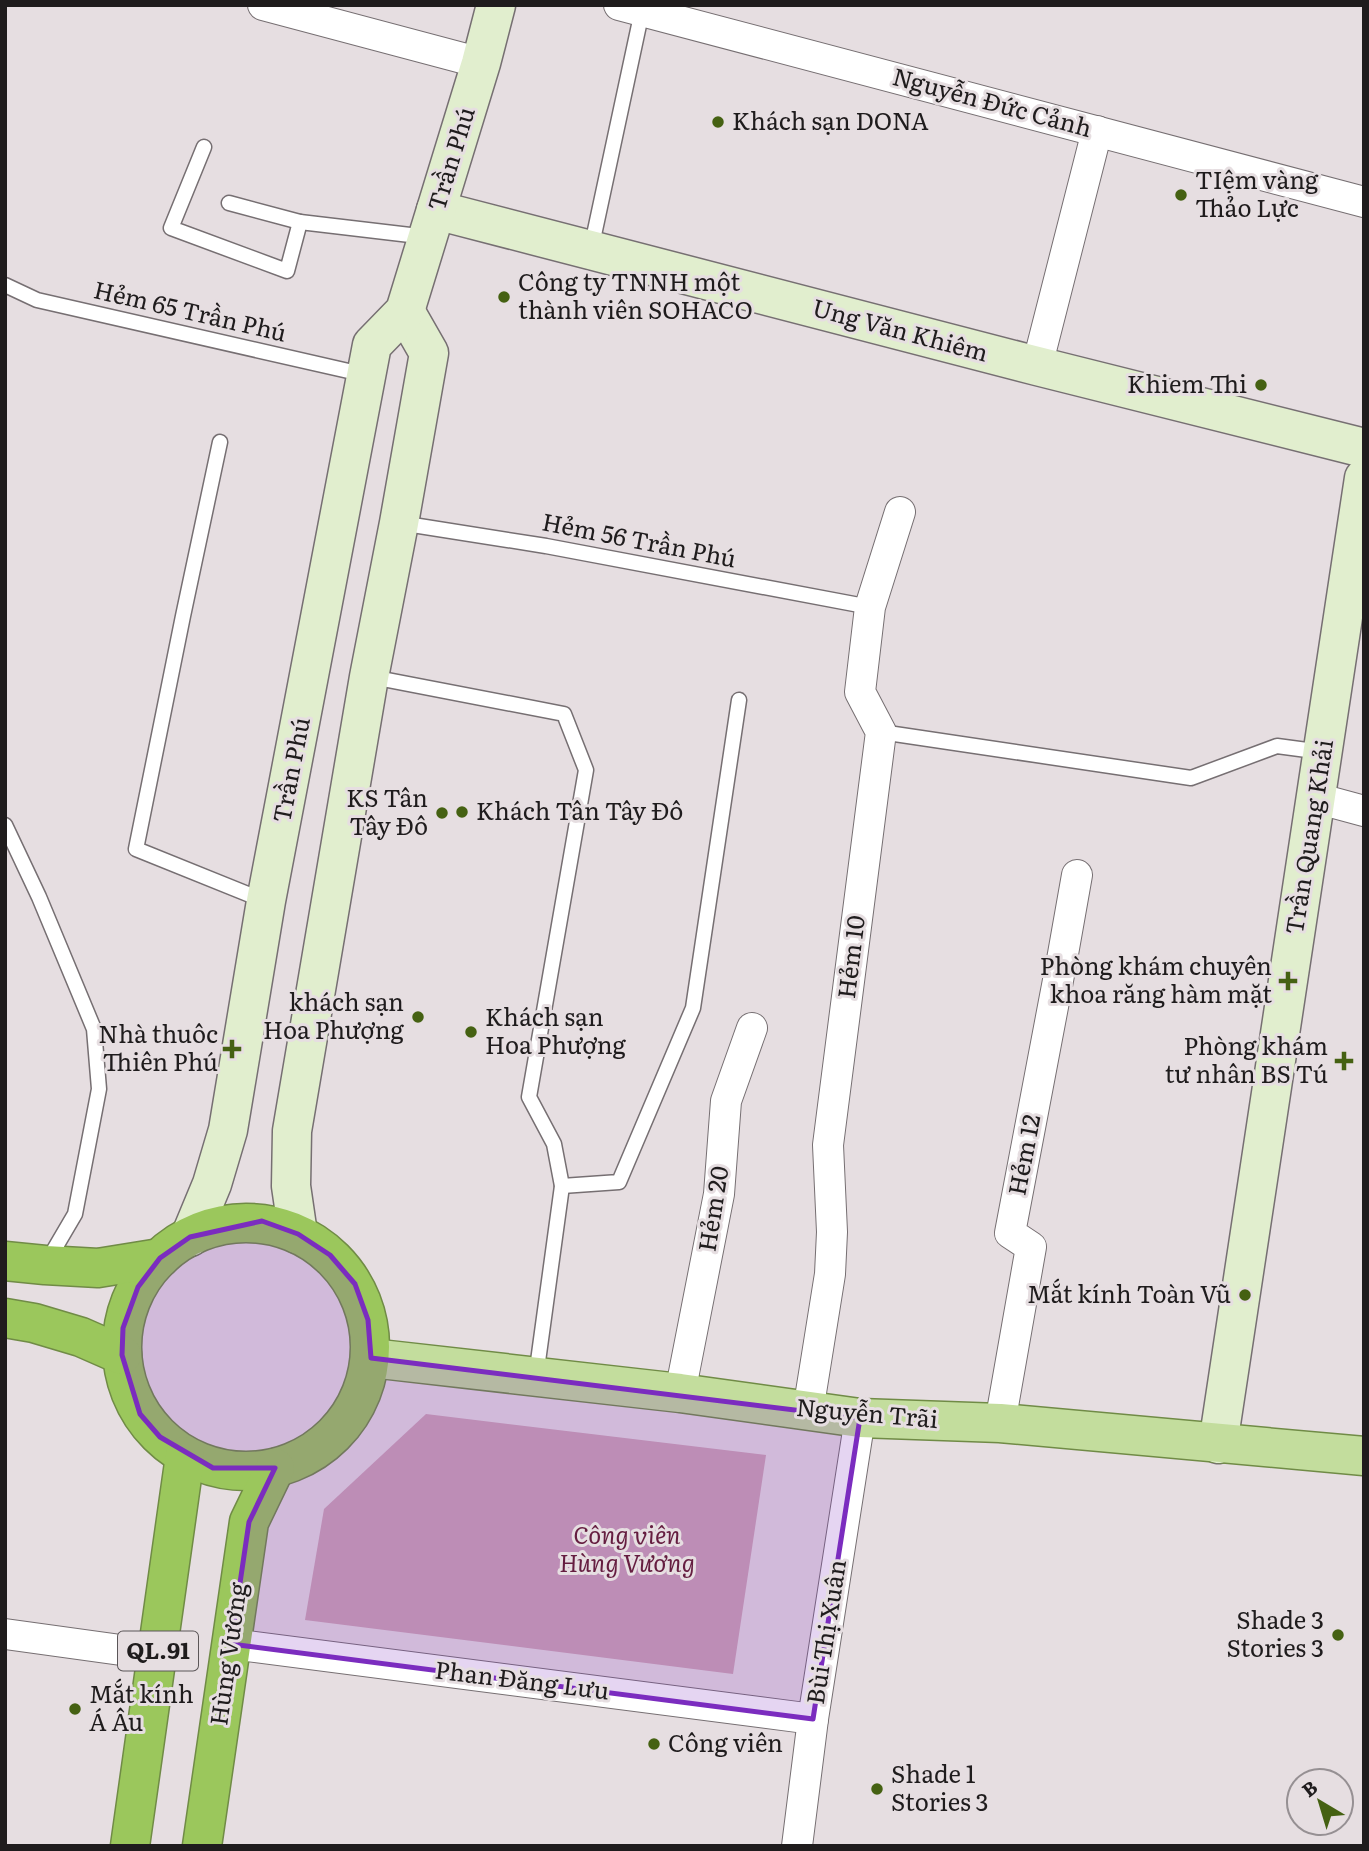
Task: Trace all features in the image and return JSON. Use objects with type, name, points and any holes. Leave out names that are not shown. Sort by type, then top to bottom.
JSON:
[{"type":"highway","points":[[5,1261],[98,1268],[175,1248],[225,1225],[262,1221],[298,1234],[330,1255],[355,1284],[368,1320],[371,1358],[361,1396],[340,1429],[311,1454],[275,1468],[244,1472],[213,1468],[184,1456],[160,1437],[140,1413],[128,1386],[122,1355],[122,1328],[138,1287],[175,1248]]},
{"type":"highway","points":[[5,1318],[34,1323],[81,1337],[122,1355]]},
{"type":"highway","name":"QL.91","points":[[130,1846],[184,1456]]},
{"type":"highway","name":"Hùng Vương","points":[[202,1846],[249,1522],[275,1468]]},
{"type":"main road","name":"Nguyễn Trãi","points":[[371,1358],[680,1393],[860,1418],[1000,1423],[1364,1456]]},
{"type":"street","points":[[263,5],[481,63]]},
{"type":"street","name":"Trần Phú","points":[[175,1248],[212,1184],[228,1130],[266,901],[372,345],[405,312],[481,63],[496,5]]},
{"type":"street","name":"Nguyễn Đức Cảnh","points":[[631,8],[1364,202]]},
{"type":"street","points":[[1037,366],[1097,131]]},
{"type":"street","name":"Ung Văn Khiêm","points":[[432,224],[591,251],[1364,448]]},
{"type":"street","points":[[298,1234],[291,1186],[292,1131],[369,677],[429,353],[405,312]]},
{"type":"street","name":"Trần Quang Khải","points":[[1218,1444],[1364,478]]},
{"type":"street","points":[[881,732],[860,692],[870,607],[900,512]]},
{"type":"street","name":"Hẻm 10","points":[[808,1411],[830,1274],[832,1231],[828,1145],[881,732]]},
{"type":"street","points":[[1316,797],[1364,811]]},
{"type":"street","name":"Hẻm 12","points":[[1000,1423],[1031,1247],[1010,1233],[1077,875]]},
{"type":"street","name":"Hẻm 20","points":[[680,1393],[719,1194],[726,1101],[752,1027]]},
{"type":"street","name":"Bùi Thị Xuân","points":[[797,1846],[813,1719],[860,1418]]},
{"type":"street","points":[[5,1634],[157,1655]]},
{"type":"street","name":"Phan Đăng Lưu","points":[[231,1644],[813,1719]]},
{"type":"lane","points":[[591,251],[631,8]]},
{"type":"lane","points":[[204,147],[171,228],[287,271],[300,222]]},
{"type":"lane","points":[[229,203],[300,222],[432,224]]},
{"type":"lane","name":"Hẻm 65 Trần Phú","points":[[5,285],[37,300],[368,375]]},
{"type":"lane","points":[[220,442],[136,849],[266,901]]},
{"type":"lane","name":"Hẻm 56 Trần Phú","points":[[399,523],[546,546],[870,607]]},
{"type":"lane","points":[[369,677],[564,714],[586,770],[529,1097],[554,1144],[562,1186],[536,1377]]},
{"type":"lane","points":[[562,1186],[619,1182],[693,1007],[739,699]]},
{"type":"lane","points":[[881,732],[1191,778],[1277,746],[1323,752]]},
{"type":"lane","points":[[5,825],[39,897],[94,1029],[99,1089],[75,1214],[45,1265]]},
{"type":"highlighted area","points":[[262,1221],[298,1234],[330,1255],[355,1284],[368,1320],[371,1358],[860,1418],[813,1719],[231,1644],[249,1522],[275,1468],[213,1468],[160,1437],[140,1414],[122,1355],[123,1328],[138,1287],[160,1258],[190,1237]]},
{"type":"green space","name":"Công viên Hùng Vương","points":[[426,1414],[766,1455],[733,1674],[305,1620],[324,1509]]},
{"type":"place","name":"Khách sạn DONA","points":[[718,122]]},
{"type":"place","name":"TIệm vàng Thảo Lực","points":[[1181,195]]},
{"type":"place","name":"Công ty TNNH một thành viên SOHACO","points":[[504,297]]},
{"type":"place","name":"Khiem Thi","points":[[1261,385]]},
{"type":"place","name":"Khách Tân Tây Đô","points":[[462,812]]},
{"type":"place","name":"KS Tân Tây Đô","points":[[442,813]]},
{"type":"place","name":"Phòng khám chuyên khoa răng hàm mặt","points":[[1288,981]]},
{"type":"place","name":"khách sạn Hoa Phượng","points":[[418,1017]]},
{"type":"place","name":"Khách sạn Hoa Phượng","points":[[471,1032]]},
{"type":"place","name":"Nhà thuôc Thiên Phú","points":[[232,1049]]},
{"type":"place","name":"Phòng khám tư nhân BS Tú","points":[[1344,1061]]},
{"type":"place","name":"Mắt kính Toàn Vũ","points":[[1245,1295]]},
{"type":"place","name":"Shade 3 Stories 3","points":[[1338,1635]]},
{"type":"place","name":"Mắt kính Á Âu","points":[[75,1709]]},
{"type":"place","name":"Công viên","points":[[654,1744]]},
{"type":"place","name":"Shade 1 Stories 3","points":[[877,1789]]}]
